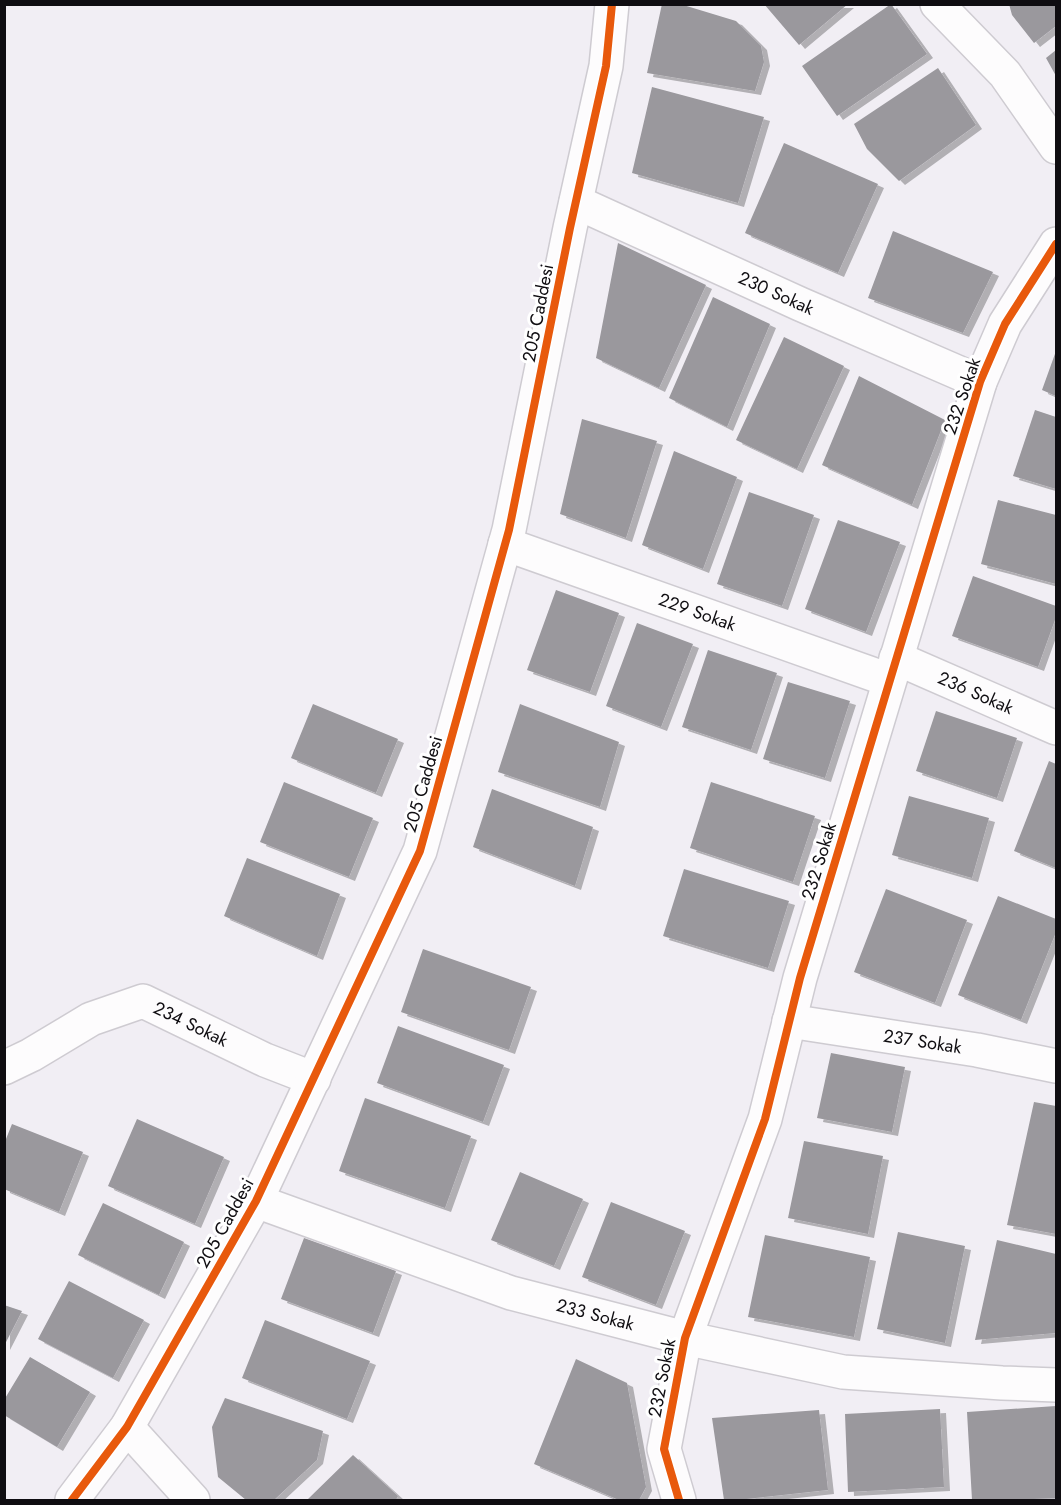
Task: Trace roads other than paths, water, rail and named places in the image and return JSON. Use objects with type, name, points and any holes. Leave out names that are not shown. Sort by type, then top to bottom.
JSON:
[{"type":"street","name":"205 Caddesi","points":[[72,1500],[127,1427],[256,1201],[420,851],[506,544],[606,66],[612,4]]},
{"type":"street","points":[[937,4],[1005,74],[1056,147]]},
{"type":"street","name":"230 Sokak","points":[[576,202],[800,304],[980,382]]},
{"type":"street","name":"232 Sokak","points":[[679,1500],[664,1449],[685,1338],[765,1119],[800,978],[980,382],[1005,324],[1056,244]]},
{"type":"street","name":"229 Sokak","points":[[506,544],[893,669]]},
{"type":"street","name":"236 Sokak","points":[[893,669],[1056,728]]},
{"type":"street","name":"234 Sokak","points":[[4,1068],[31,1055],[91,1019],[143,1001],[265,1060],[314,1079]]},
{"type":"street","name":"237 Sokak","points":[[789,1021],[977,1050],[1056,1066]]},
{"type":"street","name":"233 Sokak","points":[[256,1201],[511,1293],[685,1338],[843,1372],[1056,1386]]},
{"type":"street","points":[[127,1427],[193,1500]]}]
